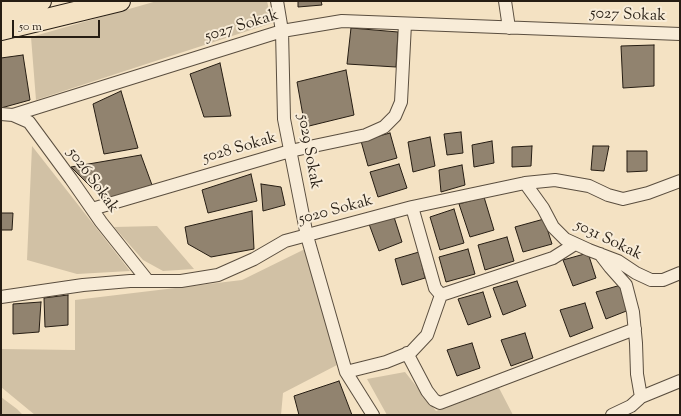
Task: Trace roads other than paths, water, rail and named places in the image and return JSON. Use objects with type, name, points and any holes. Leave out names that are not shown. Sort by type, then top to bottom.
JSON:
[{"type":"highway","points":[[1,10],[41,1]]},
{"type":"highway","points":[[1,30],[120,1]]},
{"type":"street","name":"5029 Sokak","points":[[277,1],[282,31],[284,119],[307,236],[346,372],[373,415]]},
{"type":"street","points":[[504,1],[509,28]]},
{"type":"street","name":"5027 Sokak","points":[[7,114],[282,31],[342,21],[680,34]]},
{"type":"street","name":"5028 Sokak","points":[[92,209],[290,151],[366,135],[384,127],[395,116],[401,102],[406,24]]},
{"type":"street","name":"5026 Sokak","points":[[7,114],[29,122],[92,209],[148,281]]},
{"type":"street","name":"5020 Sokak","points":[[1,297],[84,285],[130,281],[181,281],[218,275],[254,259],[285,241],[412,207],[525,183],[554,180],[589,186],[608,195],[623,199],[648,193],[680,181]]},
{"type":"street","name":"5031 Sokak","points":[[525,183],[544,208],[553,226],[565,239],[618,261],[636,273],[651,280],[663,280],[680,273]]},
{"type":"street","points":[[412,207],[435,288],[441,295]]},
{"type":"street","points":[[441,295],[553,258],[575,244]]},
{"type":"street","points":[[600,254],[626,284],[635,329],[637,374],[641,397]]},
{"type":"street","points":[[346,372],[386,362],[411,352],[427,335],[441,295]]},
{"type":"street","points":[[407,353],[427,391],[434,400],[440,403],[635,329]]},
{"type":"street","points":[[612,415],[631,406],[641,397],[680,382]]}]
